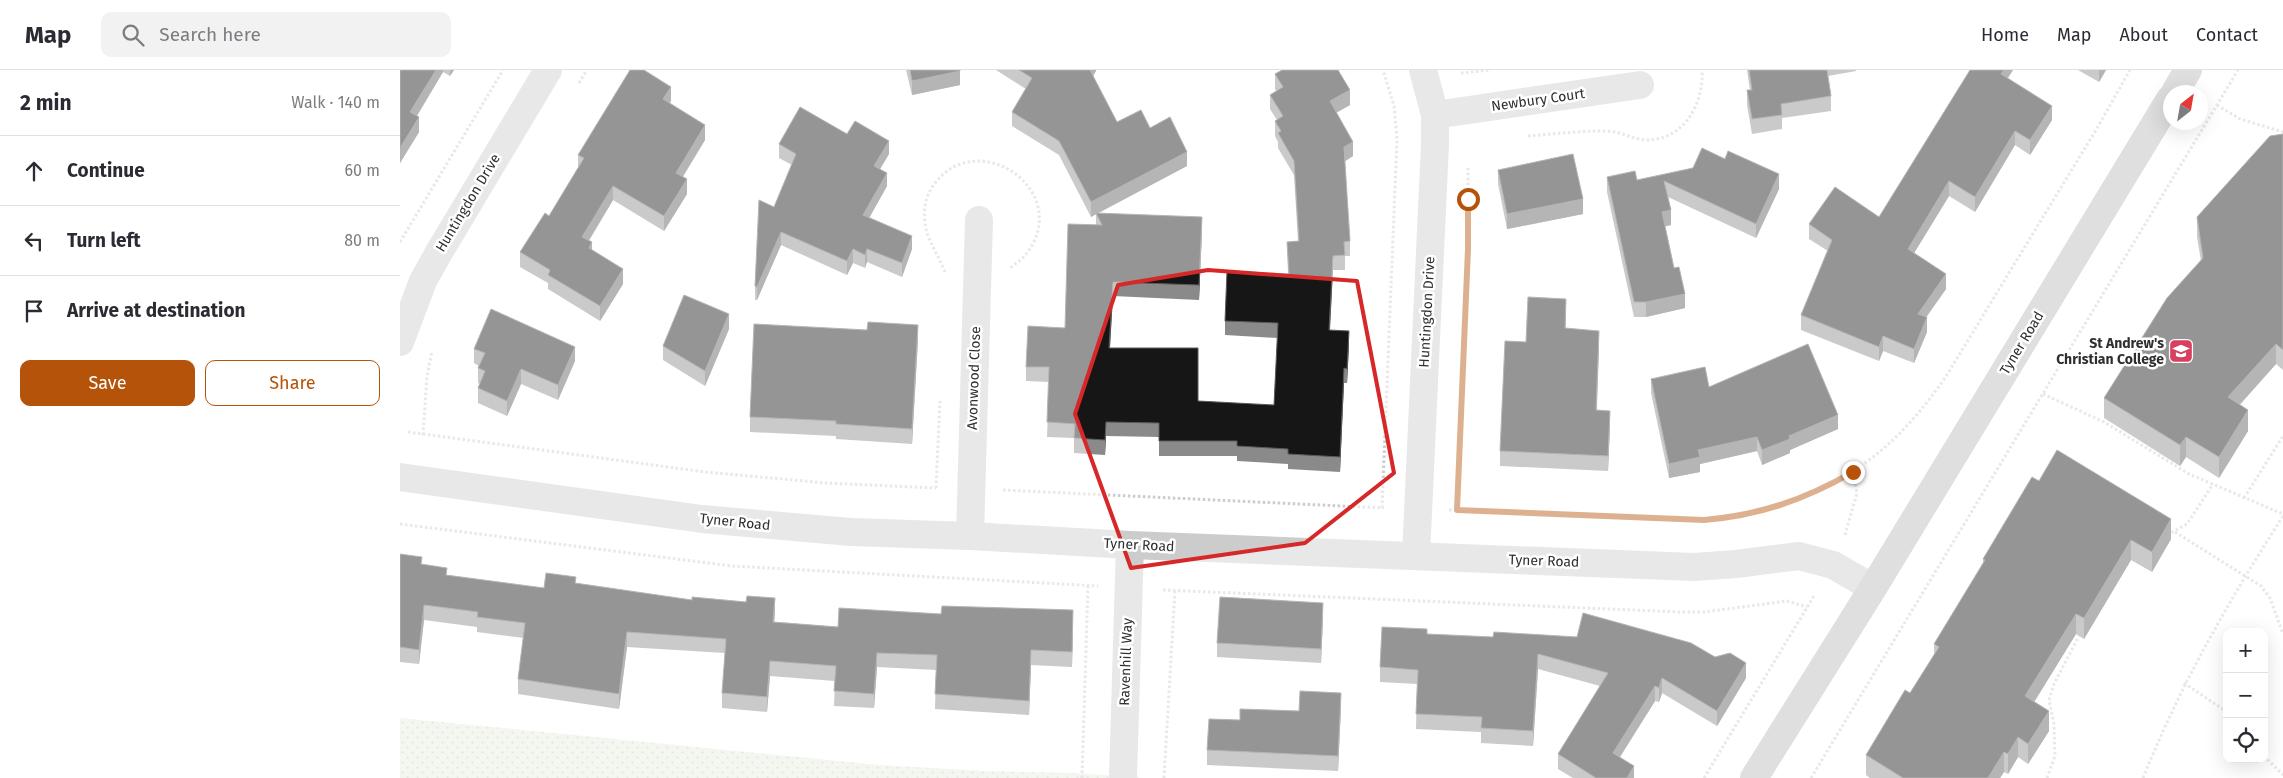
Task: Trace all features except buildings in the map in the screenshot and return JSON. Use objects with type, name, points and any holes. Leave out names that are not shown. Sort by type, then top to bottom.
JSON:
[{"type":"main road","points":[[2179,85],[2188,70]]},
{"type":"main road","name":"Tyner Road","points":[[1761,772],[2163,111]]},
{"type":"street","name":"Huntingdon Drive","points":[[400,342],[423,281],[548,70]]},
{"type":"street","name":"Huntingdon Drive","points":[[1416,556],[1435,114],[1423,70]]},
{"type":"street","name":"Newbury Court","points":[[1435,114],[1640,85]]},
{"type":"street","name":"Avonwood Close","points":[[970,536],[980,220]]},
{"type":"street","name":"Tyner Road","points":[[400,477],[702,519],[851,532],[1694,567],[1799,556],[1833,565],[1874,588]]},
{"type":"street","name":"Ravenhill Way","points":[[1123,778],[1130,545]]},
{"type":"path","points":[[400,242],[504,70]]},
{"type":"path","points":[[576,86],[586,70]]},
{"type":"path","points":[[1382,508],[1397,139],[1394,106],[1383,70]]},
{"type":"path","points":[[1461,73],[1490,70]]},
{"type":"path","points":[[1523,136],[1617,131],[1632,138],[1648,140],[1662,137],[1685,126],[1695,110],[1701,94],[1702,70]]},
{"type":"path","points":[[1446,510],[1667,520],[1722,519],[1777,507],[1817,491],[1853,472],[1872,459],[1902,432],[1926,405],[1945,378],[2096,130],[2130,70]]},
{"type":"path","points":[[1811,778],[2238,70]]},
{"type":"path","points":[[2217,104],[2240,119],[2283,132]]},
{"type":"path","points":[[1457,510],[1468,249],[1468,159]]},
{"type":"path","points":[[424,435],[427,376],[433,347]]},
{"type":"path","points":[[2043,394],[2104,422],[2180,469],[2283,515],[2245,576],[2184,683],[2143,778]]},
{"type":"path","points":[[408,432],[705,472],[826,483],[943,488]]},
{"type":"path","points":[[2244,498],[2283,436]]},
{"type":"path","points":[[1845,535],[1857,493],[1853,472]]},
{"type":"path","points":[[2165,535],[2175,532],[2186,524],[2213,484]]},
{"type":"path","points":[[1000,490],[1391,508]]},
{"type":"path","points":[[400,524],[732,566],[1098,586]]},
{"type":"path","points":[[2175,532],[2260,586],[2270,598],[2283,634]]},
{"type":"path","points":[[1082,778],[1088,585]]},
{"type":"path","points":[[1163,590],[1680,612],[1718,610],[1787,600],[1808,607]]},
{"type":"path","points":[[1164,778],[1175,590]]},
{"type":"path","points":[[1704,778],[1814,596]]},
{"type":"path","points":[[2047,778],[2055,756],[2054,724],[2049,700],[2054,684],[2079,636]]},
{"type":"path","points":[[2184,683],[2223,709]]},
{"type":"path","points":[[2268,760],[2283,775]]},
{"type":"highlighted area","points":[[1208,270],[1357,281],[1394,473],[1305,543],[1131,568],[1075,414],[1118,285]]},
{"type":"shaded area","points":[[400,718],[879,765],[985,771],[1074,773],[1145,778],[400,778]]},
{"type":"place","name":"St Andrew's Christian College","points":[[2181,351]]},
{"type":"route","points":[[1468,199],[1468,249],[1457,510],[1667,520],[1731,518],[1797,500],[1853,472]]}]
